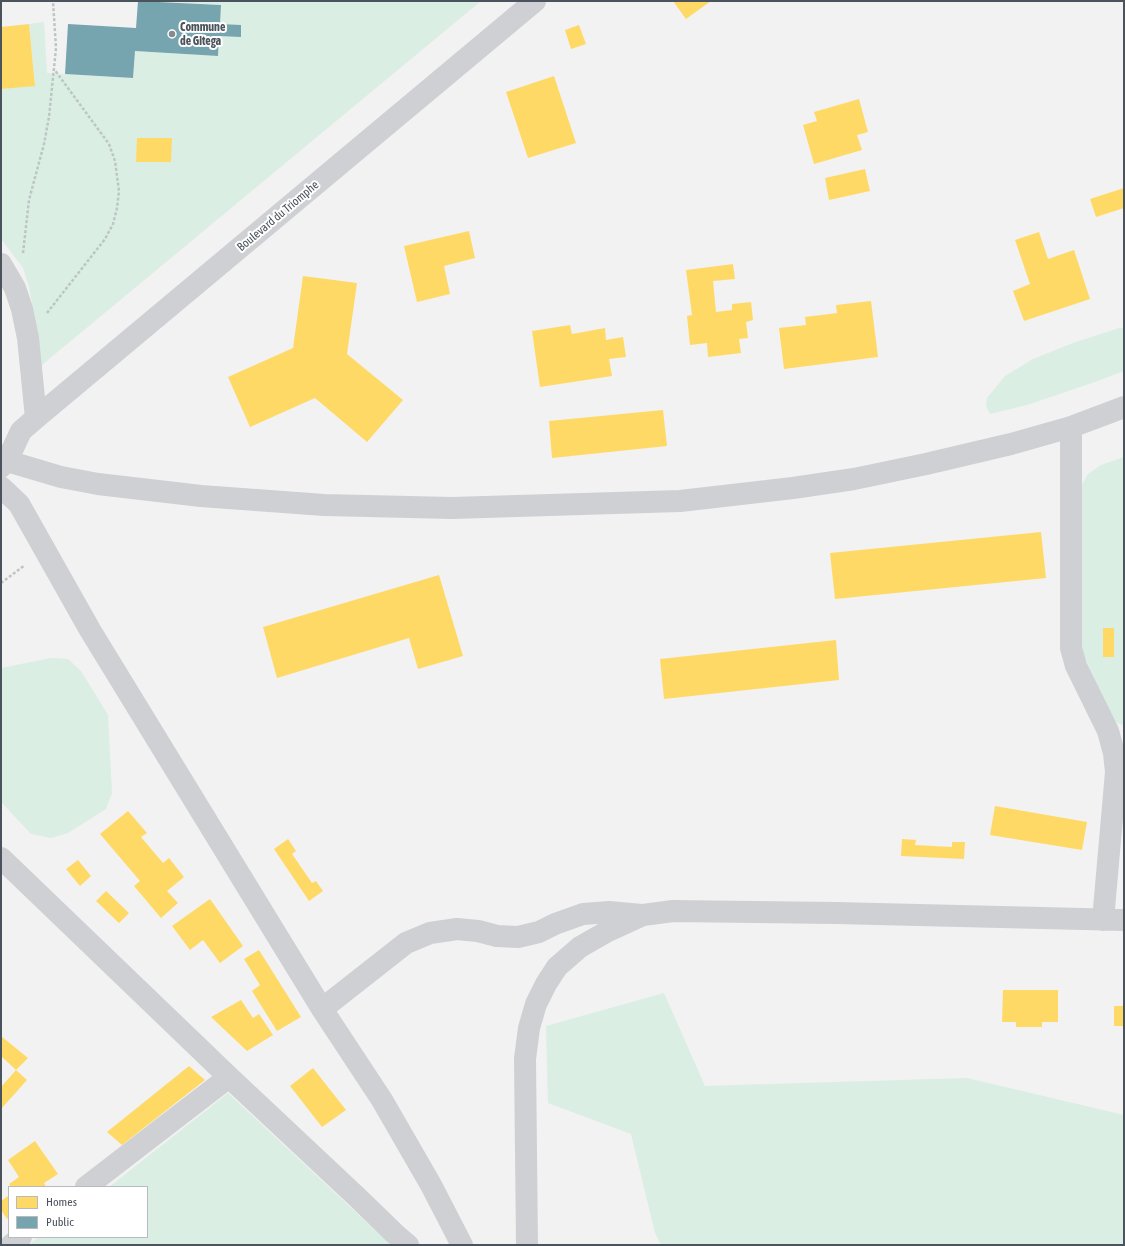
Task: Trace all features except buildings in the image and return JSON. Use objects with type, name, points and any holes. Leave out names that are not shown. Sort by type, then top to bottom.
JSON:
[{"type":"street","name":"Boulevard du Triomphe","points":[[19,428],[535,1]]},
{"type":"street","points":[[1,264],[15,288],[22,309],[28,338],[19,428],[4,464],[98,484],[201,496],[324,505],[452,508],[672,502],[793,488],[854,479],[926,464],[1011,444],[1071,426],[1124,407]]},
{"type":"street","points":[[322,1009],[406,943],[430,932],[457,929],[478,931],[497,936],[518,937],[539,932],[583,914],[609,912],[643,915],[673,911],[697,911],[1114,920],[1116,772],[1114,753],[1108,731],[1076,666],[1071,648],[1071,426]]},
{"type":"street","points":[[1,487],[19,504],[90,630],[322,1009],[382,1100],[431,1185],[462,1245]]},
{"type":"street","points":[[1,858],[229,1077],[408,1245]]},
{"type":"street","points":[[528,1245],[525,1059],[529,1028],[536,1004],[557,967],[580,947],[608,931],[643,915]]},
{"type":"street","points":[[87,1186],[229,1077]]},
{"type":"street","points":[[11,1245],[20,1238]]},
{"type":"path","points":[[23,254],[29,200],[44,144],[54,69],[56,48],[53,1]]},
{"type":"path","points":[[28,338],[105,239],[113,224],[119,197],[118,176],[109,144],[54,69]]},
{"type":"path","points":[[1,583],[45,551]]},
{"type":"green space","points":[[155,1],[481,1],[37,369],[36,326],[29,287],[23,268],[1,239],[1,89],[35,85],[29,24],[44,22],[47,73],[133,78],[135,51],[218,56],[221,5]]},
{"type":"green space","points":[[1119,328],[1124,328],[1124,371],[1027,405],[990,414],[986,406],[987,398],[1005,376],[1033,359],[1073,343]]},
{"type":"green space","points":[[1124,457],[1124,726],[1114,721],[1083,654],[1080,632],[1081,486],[1088,474],[1101,465]]},
{"type":"green space","points":[[51,658],[68,659],[81,671],[108,715],[112,793],[106,809],[68,833],[51,838],[31,834],[1,802],[1,668]]},
{"type":"green space","points":[[664,993],[705,1086],[967,1078],[1124,1115],[1124,1245],[661,1245],[655,1233],[631,1134],[548,1103],[546,1026]]},
{"type":"green space","points":[[228,1093],[391,1245],[29,1245],[37,1238],[148,1238],[148,1186],[110,1186]]},
{"type":"place","name":"Commune de Gitega","points":[[172,34]]}]
